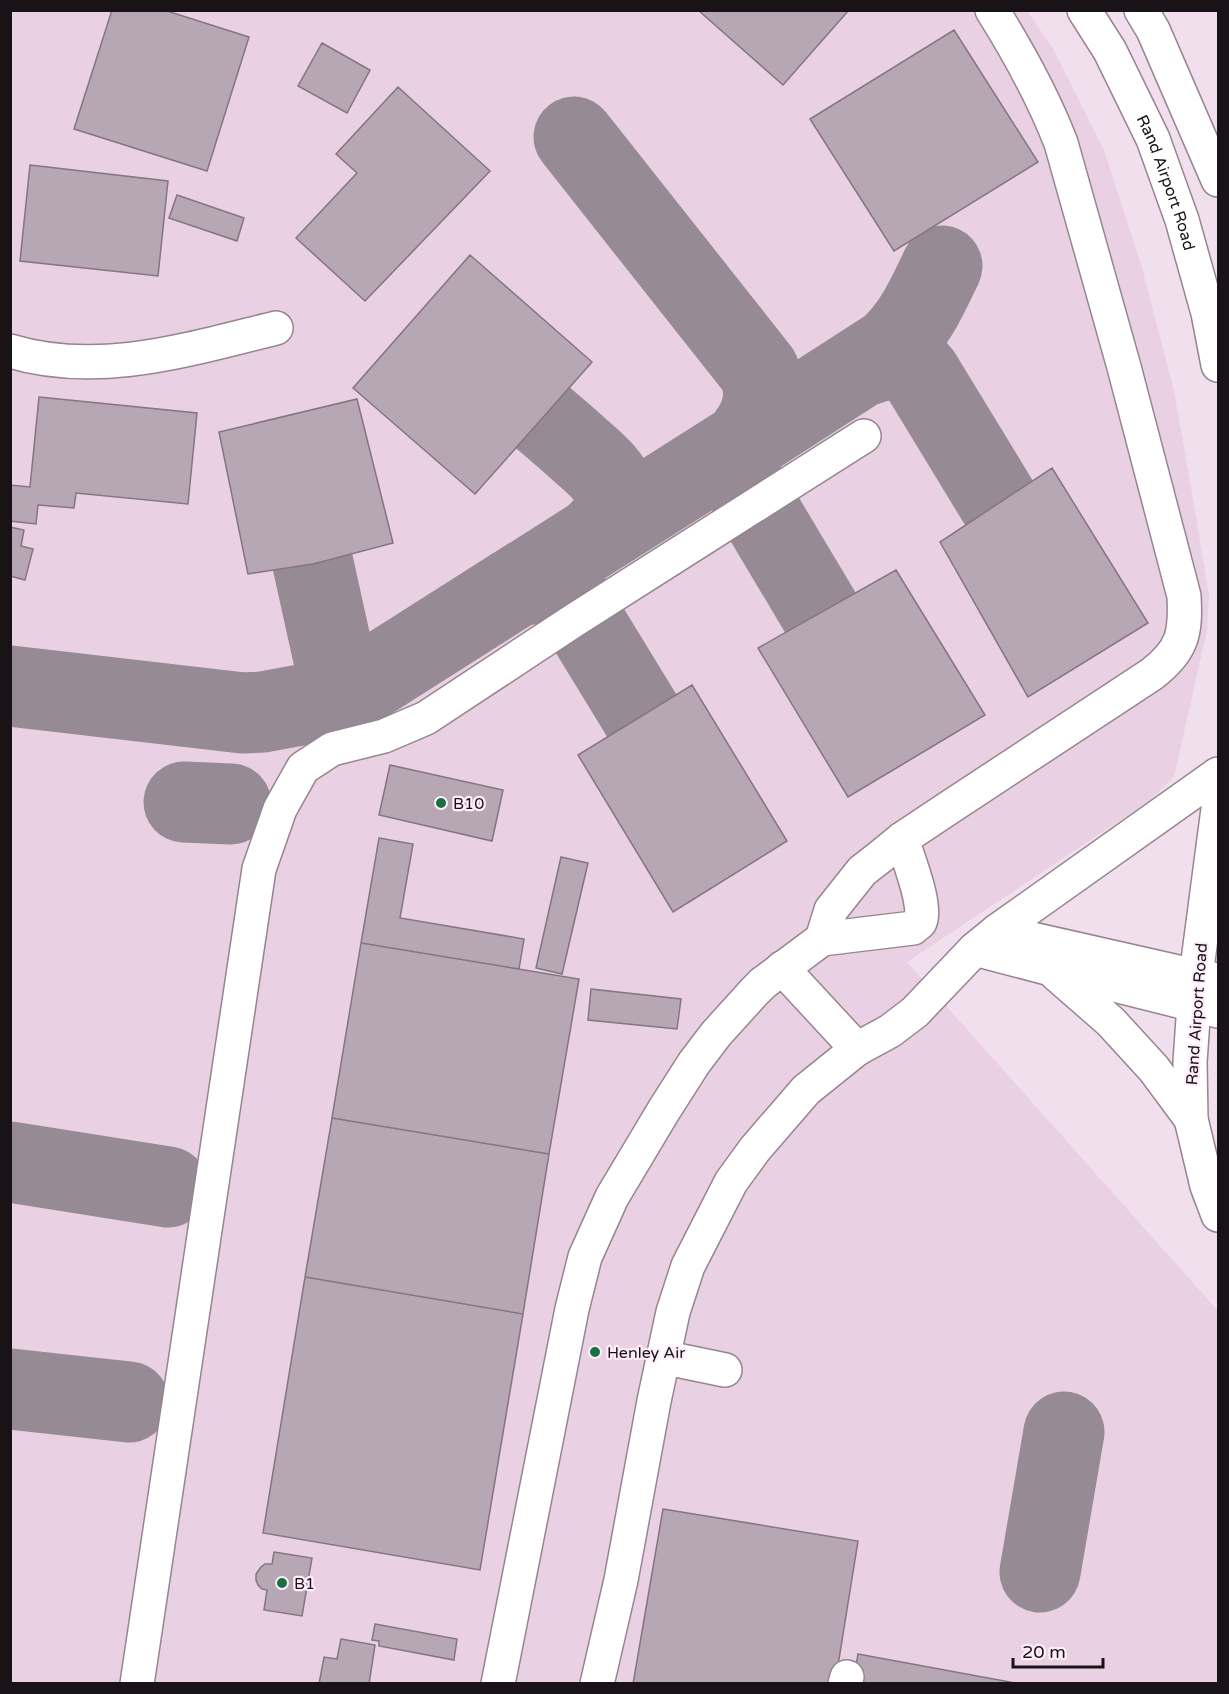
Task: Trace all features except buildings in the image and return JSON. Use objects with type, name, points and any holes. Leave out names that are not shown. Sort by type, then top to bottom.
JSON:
[{"type":"street","points":[[822,939],[831,910],[862,871],[902,839],[1165,664],[1180,643],[1185,619],[1184,596],[1124,367],[1061,143],[1049,113],[992,10]]},
{"type":"street","name":"Rand Airport Road","points":[[1084,10],[1110,51],[1153,139],[1191,251],[1208,313],[1218,366]]},
{"type":"street","points":[[1141,10],[1153,30],[1218,180]]},
{"type":"street","points":[[10,351],[44,359],[100,363],[163,355],[276,327]]},
{"type":"street","points":[[137,1683],[260,869],[280,809],[303,768],[332,748],[384,736],[426,718],[573,621],[864,436]]},
{"type":"street","points":[[597,1683],[610,1634],[662,1357],[673,1312],[688,1266],[731,1182],[754,1149],[807,1090],[857,1049],[890,1031],[915,1012],[986,940],[1218,774]]},
{"type":"street","name":"Rand Airport Road","points":[[1218,809],[1207,993],[1190,1062],[1191,1119],[1207,1186],[1218,1215]]},
{"type":"street","points":[[498,1683],[572,1309],[585,1257],[612,1197],[694,1063],[716,1034],[754,992],[822,939],[913,928],[919,924],[922,909],[921,898],[902,839]]},
{"type":"street","points":[[986,940],[1051,969],[1207,993]]},
{"type":"street","points":[[986,940],[1207,993]]},
{"type":"street","points":[[782,968],[857,1049]]},
{"type":"street","points":[[1051,969],[1111,1022],[1154,1069],[1191,1119]]},
{"type":"street","points":[[662,1357],[725,1370]]},
{"type":"shaded area","points":[[11,11],[1027,11],[1052,47],[1104,150],[1142,268],[1174,391],[1209,596],[1207,630],[1174,777],[1149,801],[907,962],[1218,1311],[1218,1683],[11,1684]]},
{"type":"taxiway","points":[[10,686],[243,713],[263,712],[347,694],[741,444],[753,428],[761,410],[764,391],[759,371],[574,137]]},
{"type":"taxiway","points":[[741,444],[890,348],[907,330],[926,300],[942,266]]},
{"type":"taxiway","points":[[864,366],[895,360],[915,368],[999,503]]},
{"type":"taxiway","points":[[543,418],[594,462],[611,482],[615,491],[614,512],[595,536]]},
{"type":"taxiway","points":[[695,473],[720,470],[738,478],[743,483],[820,612]]},
{"type":"taxiway","points":[[311,703],[329,693],[338,677],[313,564]]},
{"type":"taxiway","points":[[510,590],[525,585],[540,584],[555,587],[568,595],[642,716]]},
{"type":"taxiway","points":[[184,802],[231,804]]},
{"type":"taxiway","points":[[10,1162],[168,1187]]},
{"type":"taxiway","points":[[10,1389],[129,1402]]},
{"type":"taxiway","points":[[1040,1572],[1064,1432]]},
{"type":"place","name":"B10","points":[[441,803]]},
{"type":"place","name":"Henley Air","points":[[595,1352]]},
{"type":"place","name":"B1","points":[[282,1583]]}]
